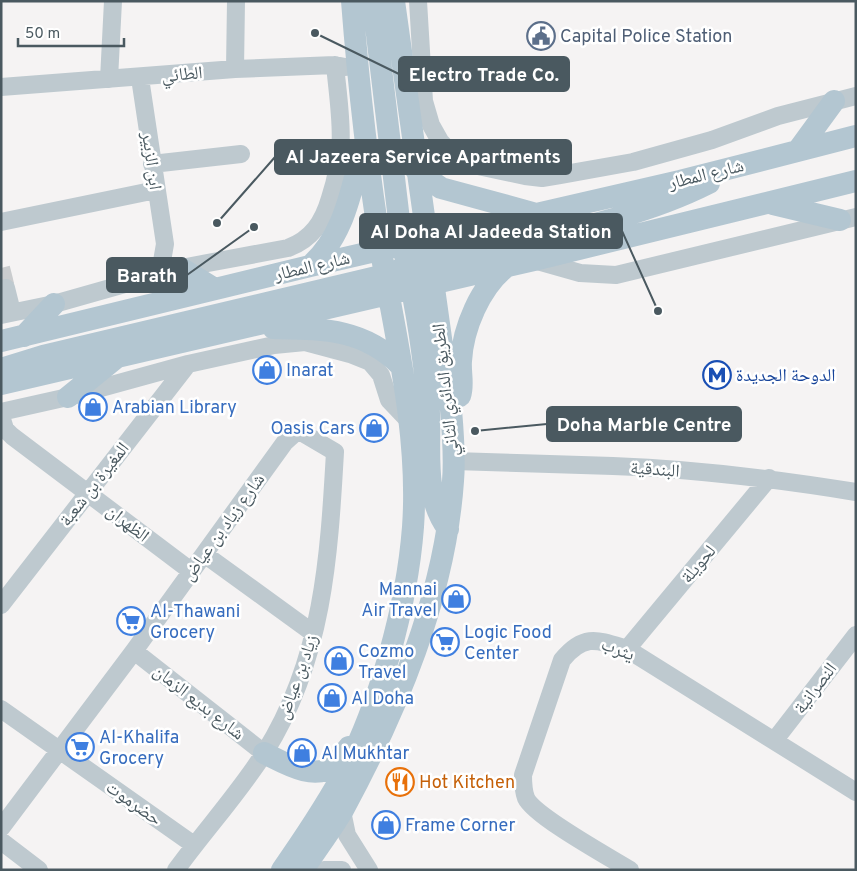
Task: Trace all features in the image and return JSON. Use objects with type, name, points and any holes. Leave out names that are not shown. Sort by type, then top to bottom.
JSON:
[{"type":"main road","name":"الطريق الدائري الثاني","points":[[303,870],[342,811],[382,730],[418,640],[448,528],[454,461],[451,410],[410,266],[367,136],[359,78],[352,1]]},
{"type":"main road","points":[[373,1],[428,398],[431,495],[438,513],[448,528]]},
{"type":"main road","name":"الطريق الدائري الثاني","points":[[282,870],[312,827],[342,776],[365,723],[381,678],[406,582],[413,526],[414,476],[409,420],[387,284],[410,266],[426,239],[396,5]]},
{"type":"main road","points":[[799,149],[834,101]]},
{"type":"main road","points":[[310,266],[329,247],[338,231],[367,136]]},
{"type":"main road","name":"شارع المطار","points":[[426,239],[746,165],[799,149],[856,136]]},
{"type":"main road","points":[[410,266],[639,212],[676,199],[746,165]]},
{"type":"main road","points":[[416,170],[434,185],[449,191],[537,214]]},
{"type":"main road","name":"شارع المطار","points":[[1,341],[310,266],[507,266],[856,182]]},
{"type":"main road","points":[[770,203],[848,218]]},
{"type":"main road","name":"شارع المطار","points":[[1,384],[240,328],[387,284],[410,266]]},
{"type":"main road","points":[[451,410],[461,392],[461,363],[466,333],[485,290],[507,266]]},
{"type":"main road","points":[[171,271],[215,289]]},
{"type":"main road","points":[[1,369],[43,356],[387,284]]},
{"type":"main road","points":[[24,336],[54,304]]},
{"type":"main road","points":[[240,328],[316,329],[339,332],[377,345],[400,364]]},
{"type":"main road","points":[[68,397],[120,355]]},
{"type":"main road","points":[[264,753],[290,767],[321,770],[333,766],[365,723]]},
{"type":"street","points":[[109,79],[112,1]]},
{"type":"street","points":[[235,69],[236,1]]},
{"type":"street","name":"شارع المطار","points":[[418,1],[424,101],[431,126],[440,141],[451,153],[478,166],[525,176],[542,178],[560,176],[633,162],[712,140],[778,116],[856,96]]},
{"type":"street","name":"الطائي","points":[[1,87],[140,78],[235,69],[334,65],[350,69],[359,78]]},
{"type":"street","name":"شارع المطار","points":[[7,314],[54,304],[171,271],[288,248],[303,241],[316,230],[327,209],[341,156],[342,133],[334,65]]},
{"type":"street","name":"ابن الزبير","points":[[140,78],[156,190],[171,271]]},
{"type":"street","points":[[152,164],[241,154]]},
{"type":"street","points":[[1,222],[156,190]]},
{"type":"street","name":"شارع المطار","points":[[534,260],[580,273],[616,275],[848,218]]},
{"type":"street","points":[[6,288],[7,314]]},
{"type":"street","points":[[1,412],[68,397],[188,364],[290,342],[316,344],[370,362],[380,375],[389,400],[409,420]]},
{"type":"street","name":"المغيرة بن شعبة","points":[[1,605],[188,364]]},
{"type":"street","name":"الظهران","points":[[1,416],[5,429],[12,436],[191,571]]},
{"type":"street","name":"شارع زياد بن عياض","points":[[1,828],[134,651],[291,436],[301,432],[335,452]]},
{"type":"street","name":"زياد بن عياض","points":[[176,870],[264,753],[278,728],[304,670],[314,633],[329,550],[335,452]]},
{"type":"street","name":"البندقية","points":[[454,461],[615,466],[769,478],[856,492]]},
{"type":"street","name":"لحويلة","points":[[627,649],[769,478]]},
{"type":"street","points":[[204,554],[314,633]]},
{"type":"street","name":"النصرانية","points":[[774,741],[856,635]]},
{"type":"street","name":"يثرب","points":[[630,870],[533,807],[526,799],[523,775],[562,660],[572,647],[589,640],[600,640],[627,649],[856,792]]},
{"type":"street","name":"شارع بديع الزمان","points":[[134,651],[264,753]]},
{"type":"street","name":"حضرموت","points":[[1,709],[194,845]]},
{"type":"street","points":[[342,811],[347,835],[370,870]]},
{"type":"street","points":[[1,841],[39,870]]},
{"type":"street","points":[[324,870],[342,870]]},
{"type":"tunnel","points":[[1,268],[6,288]]},
{"type":"place","name":"Electro Trade Co.","points":[[315,33]]},
{"type":"place","name":"Capital Police Station","points":[[541,36]]},
{"type":"place","name":"Al Jazeera Service Apartments","points":[[217,223]]},
{"type":"place","name":"Barath","points":[[254,227]]},
{"type":"place","name":"Al Doha Al Jadeeda Station","points":[[658,311]]},
{"type":"place","name":"Inarat","points":[[267,370]]},
{"type":"place","name":"الدوحة الجديدة","points":[[717,375]]},
{"type":"place","name":"Arabian Library","points":[[93,407]]},
{"type":"place","name":"Oasis Cars","points":[[374,428]]},
{"type":"place","name":"Doha Marble Centre","points":[[475,431]]},
{"type":"place","name":"Mannai Air Travel","points":[[456,599]]},
{"type":"place","name":"Al-Thawani Grocery","points":[[131,621]]},
{"type":"place","name":"Logic Food Center","points":[[445,642]]},
{"type":"place","name":"Cozmo Travel","points":[[339,661]]},
{"type":"place","name":"Al Doha","points":[[332,698]]},
{"type":"place","name":"Al-Khalifa Grocery","points":[[80,747]]},
{"type":"place","name":"Al Mukhtar","points":[[302,753]]},
{"type":"place","name":"Hot Kitchen","points":[[400,782]]},
{"type":"place","name":"Frame Corner","points":[[386,825]]}]
